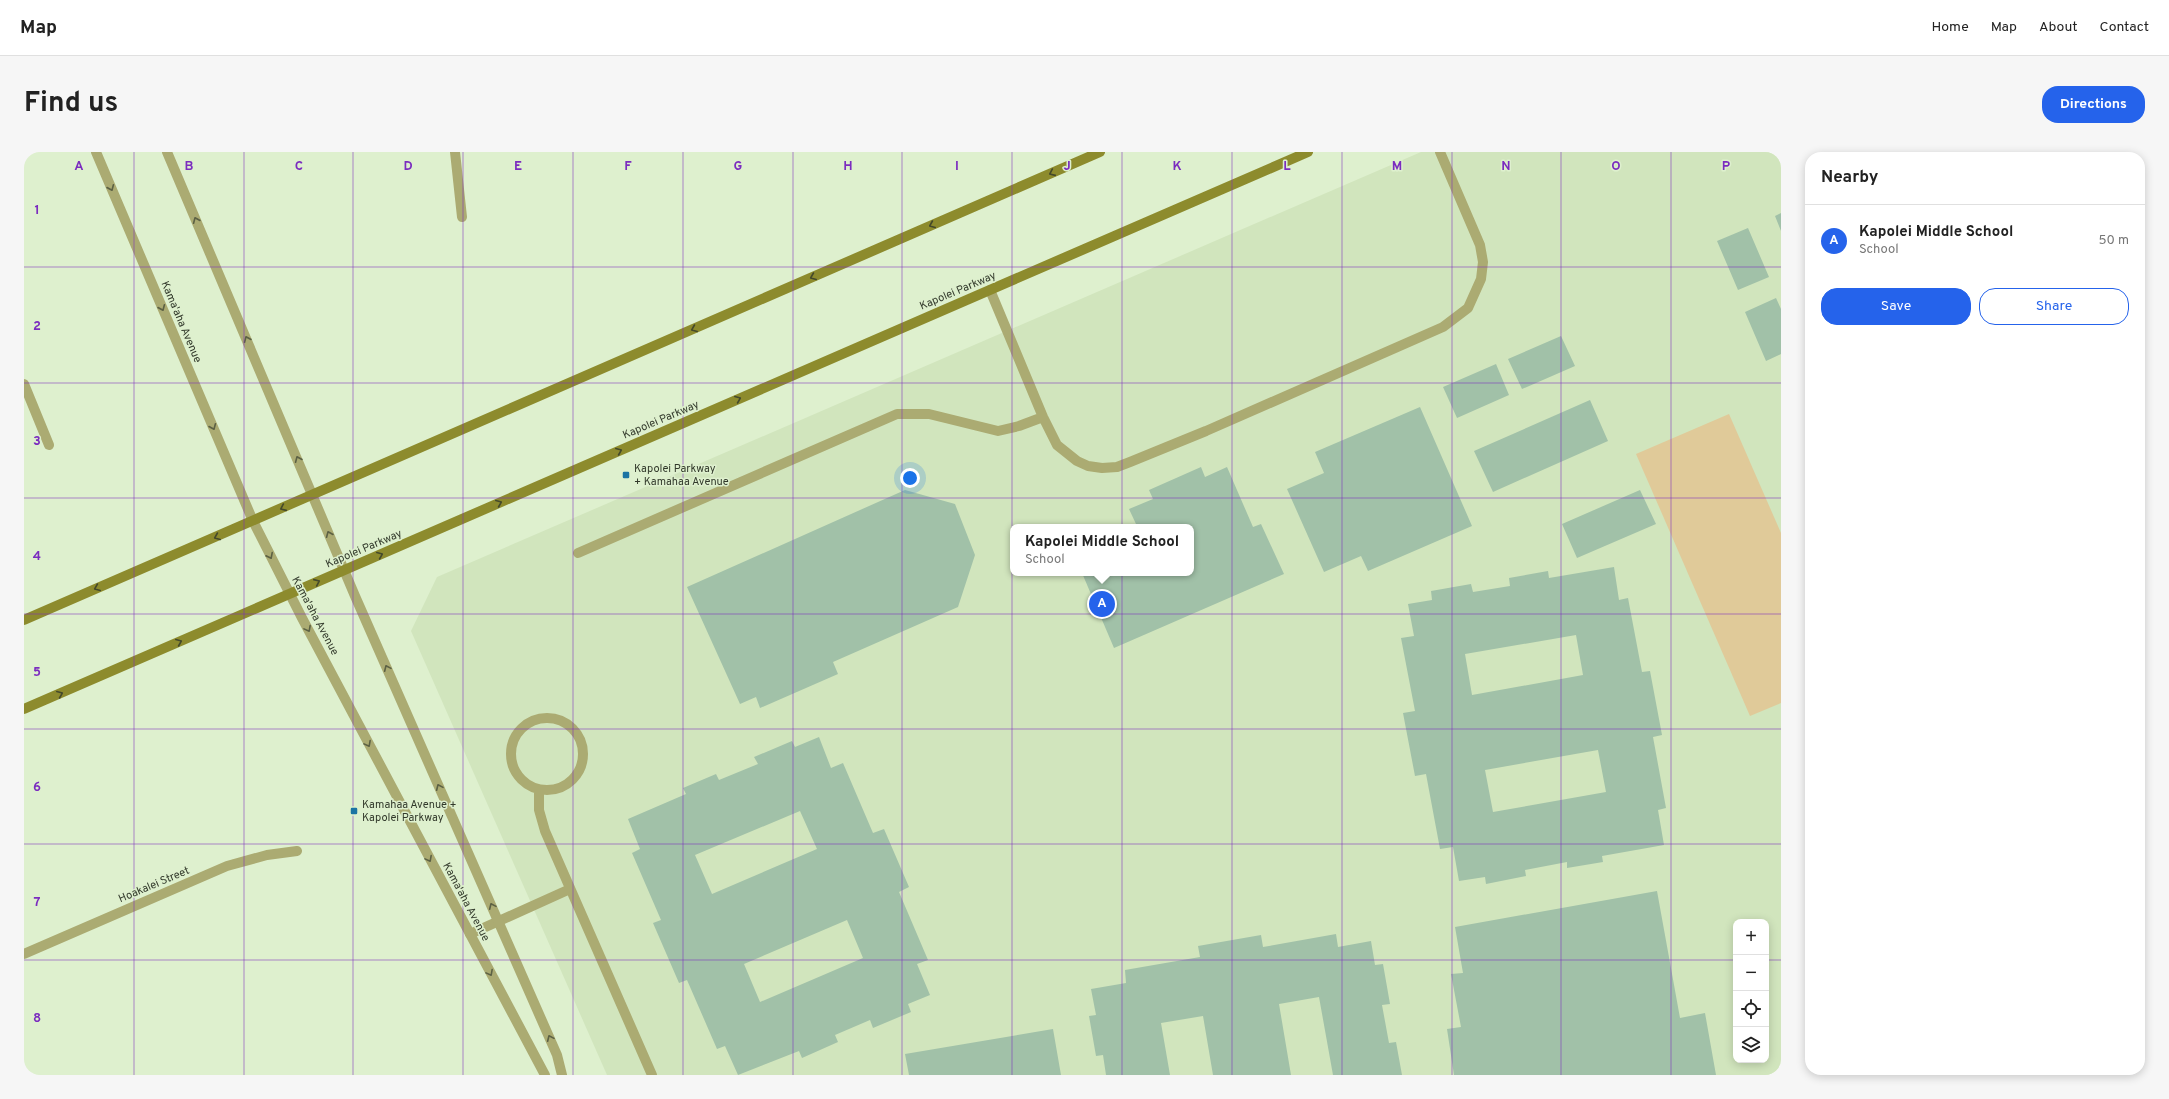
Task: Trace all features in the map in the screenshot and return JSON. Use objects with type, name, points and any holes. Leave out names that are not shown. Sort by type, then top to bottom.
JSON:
[{"type":"main road","points":[[24,620],[1100,152]]},
{"type":"main road","name":"Kapolei Parkway","points":[[24,710],[1308,152]]},
{"type":"street","name":"Kama'aha Avenue","points":[[96,152],[252,521],[289,594],[545,1075]]},
{"type":"street","name":"Kama'aha Avenue","points":[[167,152],[344,570],[557,1055],[562,1075]]},
{"type":"street","points":[[455,152],[462,217]]},
{"type":"street","points":[[990,290],[1043,417],[1057,445],[1066,454],[1088,466],[1116,467],[1206,431],[1443,327],[1468,308],[1476,294],[1481,279],[1483,262],[1480,246],[1440,152]]},
{"type":"street","points":[[24,384],[49,445]]},
{"type":"street","points":[[578,553],[897,414],[929,414],[998,431],[1019,426],[1043,417]]},
{"type":"street","points":[[543,718],[555,719],[567,724],[576,733],[582,744],[583,756],[580,768],[574,779],[564,787],[551,790],[539,790],[527,785],[518,776],[512,765],[511,752],[514,740],[521,730],[531,722],[543,718]]},
{"type":"street","points":[[539,790],[538,810],[541,821],[652,1075]]},
{"type":"street","name":"Hoakalei Street","points":[[24,954],[227,866],[282,852],[297,851]]},
{"type":"street","points":[[470,934],[570,889]]},
{"type":"shaded area","points":[[1421,152],[1781,152],[1781,1075],[607,1075],[411,631],[437,577]]},
{"type":"shaded area","points":[[1729,414],[1781,533],[1781,703],[1750,716],[1636,454]]},
{"type":"building","points":[[1781,213],[1781,231],[1775,216]]},
{"type":"building","points":[[1748,228],[1769,277],[1738,290],[1717,241]]},
{"type":"building","points":[[1776,298],[1781,309],[1781,354],[1766,361],[1745,312]]},
{"type":"building","points":[[1561,336],[1575,366],[1522,389],[1508,359]]},
{"type":"building","points":[[1496,364],[1509,395],[1457,418],[1443,387]]},
{"type":"building","points":[[1590,400],[1608,441],[1493,492],[1474,451]]},
{"type":"building","points":[[1420,407],[1472,526],[1368,571],[1361,556],[1324,572],[1287,489],[1324,473],[1315,452]]},
{"type":"building","points":[[1201,467],[1205,477],[1227,467],[1253,527],[1261,524],[1284,574],[1114,648],[1083,576],[1194,576],[1194,524],[1136,524],[1129,509],[1153,499],[1149,490]]},
{"type":"building","points":[[905,490],[955,504],[975,555],[958,607],[833,662],[838,674],[760,708],[756,697],[740,704],[687,587]]},
{"type":"building","points":[[1640,490],[1656,524],[1577,558],[1562,524]]},
{"type":"building","points":[[1614,567],[1619,600],[1628,598],[1642,672],[1650,671],[1662,735],[1653,737],[1666,808],[1658,810],[1664,845],[1602,856],[1603,862],[1567,868],[1567,862],[1525,870],[1526,876],[1486,884],[1485,877],[1459,881],[1453,847],[1440,849],[1426,774],[1415,776],[1403,713],[1415,711],[1401,638],[1414,636],[1408,604],[1432,600],[1431,591],[1471,584],[1473,592],[1510,586],[1509,578],[1548,571],[1549,578]],"holes":[[[1576,635],[1583,675],[1472,695],[1465,654]],[[1598,750],[1606,792],[1493,812],[1485,770]]]},
{"type":"building","points":[[819,737],[831,768],[843,763],[873,833],[884,829],[909,887],[899,892],[928,960],[917,964],[930,995],[908,1004],[911,1012],[873,1028],[870,1020],[835,1035],[838,1042],[802,1058],[799,1051],[738,1075],[725,1046],[717,1049],[687,980],[679,983],[653,923],[661,920],[632,853],[640,849],[628,819],[686,794],[683,788],[716,774],[719,780],[758,764],[754,757],[792,741],[795,747]],"holes":[[[800,811],[817,849],[712,894],[695,855]],[[847,920],[863,958],[760,1002],[744,964]]]},
{"type":"building","points":[[1657,891],[1680,1018],[1705,1013],[1716,1075],[1454,1075],[1447,1029],[1461,1027],[1451,974],[1463,973],[1455,927]]},
{"type":"building","points":[[1336,934],[1338,947],[1371,941],[1375,965],[1383,964],[1390,1004],[1382,1005],[1389,1043],[1396,1042],[1402,1075],[1333,1075],[1319,997],[1279,1004],[1291,1075],[1213,1075],[1203,1016],[1161,1023],[1170,1075],[1106,1075],[1103,1055],[1096,1056],[1089,1016],[1096,1015],[1091,989],[1126,983],[1125,970],[1200,957],[1198,946],[1261,935],[1263,947]]},
{"type":"building","points":[[1053,1029],[1061,1075],[909,1075],[905,1054]]},
{"type":"place","name":"Kapolei Parkway + Kamahaa Avenue","points":[[626,475]]},
{"type":"place","name":"Kapolei Middle School","points":[[1102,604]]},
{"type":"place","name":"Kamahaa Avenue + Kapolei Parkway","points":[[354,811]]}]
